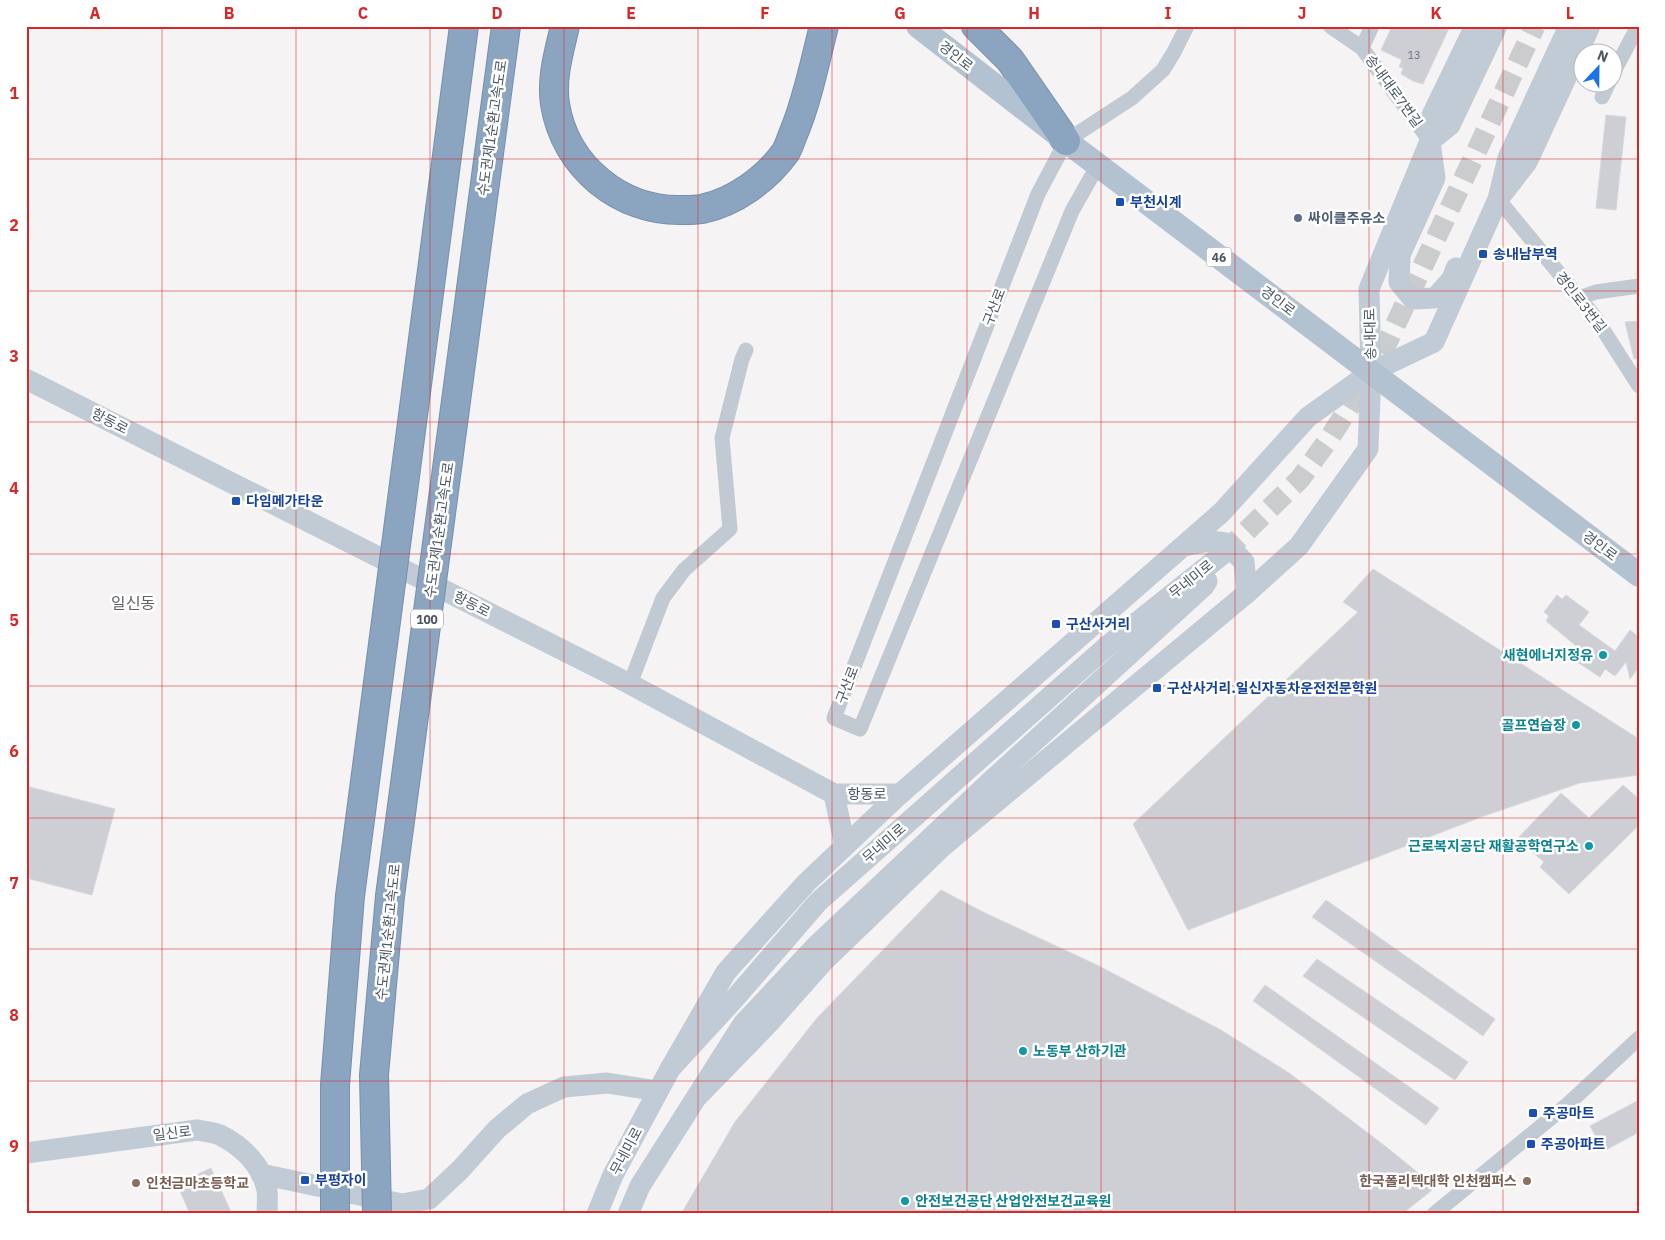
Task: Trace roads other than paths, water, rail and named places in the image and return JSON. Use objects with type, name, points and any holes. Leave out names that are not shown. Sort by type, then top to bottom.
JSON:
[{"type":"highway","points":[[335,1214],[335,1085],[350,896],[464,26]]},
{"type":"highway","name":"수도권제1순환고속도로","points":[[377,1214],[374,1075],[390,896],[506,26]]},
{"type":"highway","points":[[565,26],[554,69],[555,104],[562,131],[577,158],[597,181],[630,202],[666,210],[702,209],[735,197],[764,176],[786,152],[809,26]]},
{"type":"highway","points":[[582,26],[570,72],[570,98],[575,123],[589,148],[607,170],[637,188],[670,196],[699,195],[729,185],[755,166],[792,118],[824,26]]},
{"type":"highway","points":[[976,26],[1010,60],[1066,141]]},
{"type":"main road","name":"경인로","points":[[918,26],[1066,141],[1639,575]]},
{"type":"main road","name":"송내대로","points":[[1475,26],[1432,115],[1430,141],[1369,289],[1371,372],[1434,342],[1498,199],[1508,158],[1569,26]]},
{"type":"main road","name":"송내대로","points":[[1430,141],[1450,125],[1497,26]]},
{"type":"main road","name":"송내대로","points":[[1498,199],[1527,162],[1590,26]]},
{"type":"main road","points":[[1430,141],[1435,178],[1400,255],[1400,282],[1413,299],[1435,298],[1452,278],[1482,211],[1498,199]]},
{"type":"main road","points":[[670,1069],[726,972],[806,883],[900,794],[1222,512],[1308,417],[1371,372]]},
{"type":"main road","points":[[698,1096],[768,1024],[823,962],[942,847],[1247,593],[1298,546],[1368,448],[1371,372]]},
{"type":"main road","name":"항동로","points":[[26,379],[630,684],[834,794],[900,794]]},
{"type":"main road","points":[[1183,546],[1210,541],[1226,543],[1244,562],[1247,593]]},
{"type":"main road","name":"무네미로","points":[[597,1214],[612,1175],[670,1069],[736,997],[818,902],[1106,648],[1224,553],[1204,586],[991,781],[815,947],[743,1024],[640,1186],[628,1214]]},
{"type":"main road","name":"항동로","points":[[834,794],[845,846]]},
{"type":"main road","points":[[261,1174],[402,1204],[429,1199],[460,1170],[496,1129],[527,1104],[564,1087],[607,1083],[658,1091]]},
{"type":"main road","name":"일신로","points":[[26,1153],[197,1130],[218,1134],[236,1144],[250,1157],[261,1174],[266,1190],[267,1214]]},
{"type":"street","points":[[1066,141],[1132,98],[1163,70],[1187,26]]},
{"type":"street","name":"송내대로7번길","points":[[1330,26],[1362,48],[1430,141]]},
{"type":"street","points":[[1362,48],[1372,26]]},
{"type":"street","points":[[1622,57],[1634,32]]},
{"type":"street","points":[[1602,96],[1604,92]]},
{"type":"street","name":"구산로","points":[[1066,141],[1038,194],[834,718],[860,729],[1072,211],[1098,165]]},
{"type":"street","name":"경인로3번길","points":[[1498,199],[1595,317],[1639,386]]},
{"type":"street","points":[[1580,298],[1596,292],[1639,286]]},
{"type":"street","points":[[630,684],[663,598],[684,570],[730,529],[722,438],[746,350]]},
{"type":"street","points":[[1434,1214],[1568,1104],[1639,1038]]},
{"type":"tunnel","points":[[1224,553],[1300,479],[1331,436],[1379,360],[1535,26]]},
{"type":"place","name":"부천시계","points":[[1120,202]]},
{"type":"place","name":"싸이클주유소","points":[[1298,218]]},
{"type":"place","name":"송내남부역","points":[[1483,254]]},
{"type":"place","name":"다임메가타운","points":[[236,501]]},
{"type":"place","name":"구산사거리","points":[[1056,624]]},
{"type":"place","name":"새현에너지정유","points":[[1603,655]]},
{"type":"place","name":"구산사거리.일신자동차운전전문학원","points":[[1157,688]]},
{"type":"place","name":"골프연습장","points":[[1576,725]]},
{"type":"place","name":"근로복지공단 재활공학연구소","points":[[1589,846]]},
{"type":"place","name":"노동부 산하기관","points":[[1023,1051]]},
{"type":"place","name":"주공마트","points":[[1533,1113]]},
{"type":"place","name":"주공아파트","points":[[1531,1144]]},
{"type":"place","name":"부평자이","points":[[305,1180]]},
{"type":"place","name":"한국폴리텍대학 인천캠퍼스","points":[[1527,1181]]},
{"type":"place","name":"인천금마초등학교","points":[[136,1183]]},
{"type":"place","name":"안전보건공단 산업안전보건교육원","points":[[905,1201]]},
{"type":"district","name":"일신동","points":[[133,603]]}]
